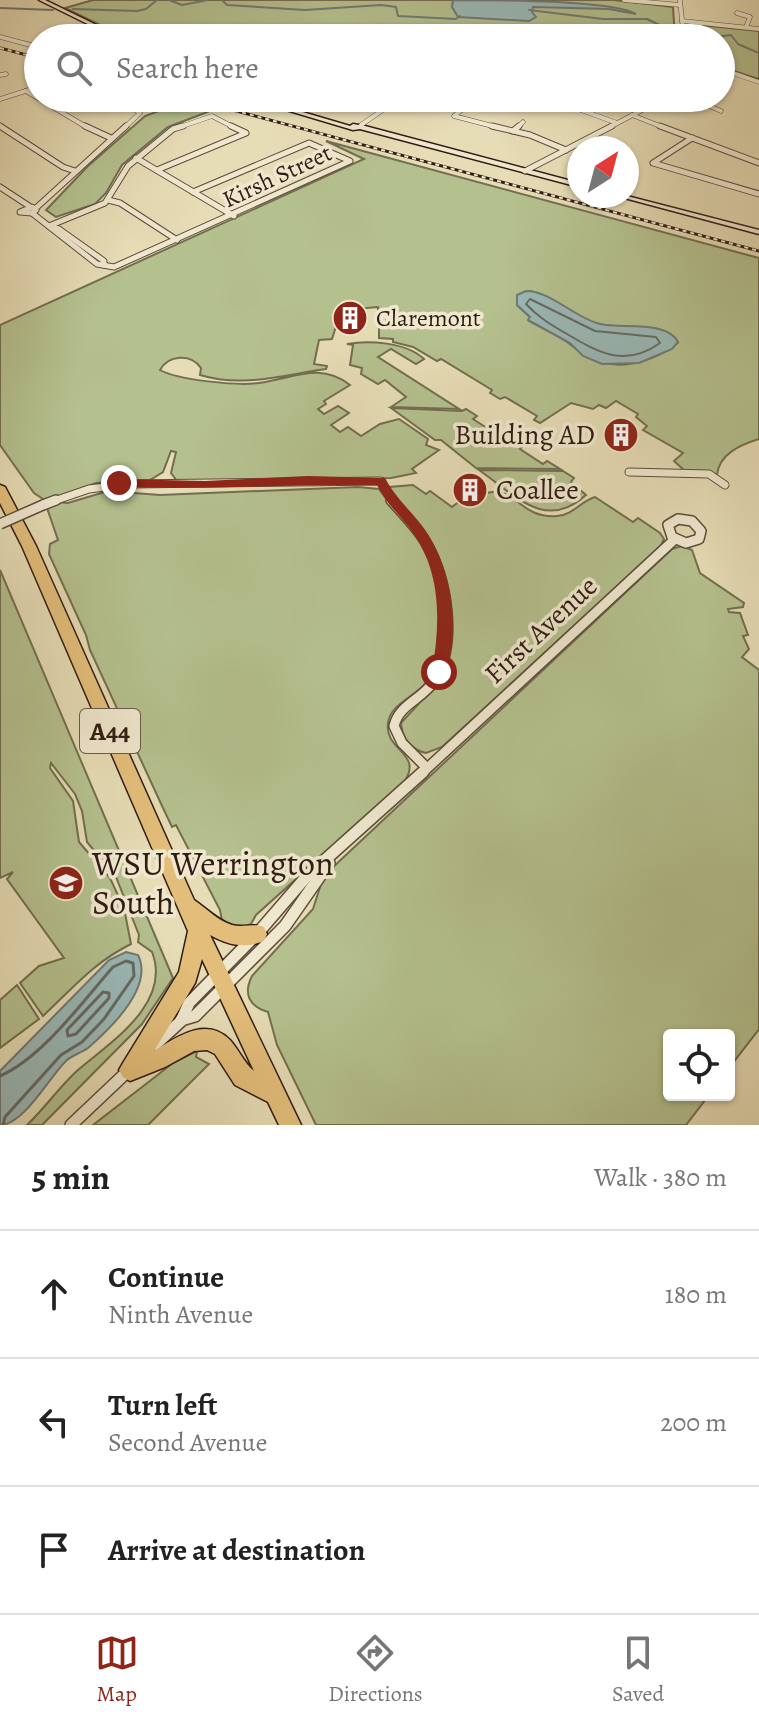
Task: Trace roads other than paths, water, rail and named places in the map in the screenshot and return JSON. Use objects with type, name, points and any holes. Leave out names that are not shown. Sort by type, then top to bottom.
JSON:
[{"type":"highway","name":"A44","points":[[0,490],[29,546],[187,907],[290,1125]]},
{"type":"highway","points":[[187,907],[229,936],[240,938],[257,934]]},
{"type":"highway","points":[[130,1070],[188,976],[198,931]]},
{"type":"highway","points":[[130,1070],[158,1060],[191,1041],[209,1039],[222,1047],[243,1077],[275,1094]]},
{"type":"street","points":[[44,1],[54,0]]},
{"type":"street","points":[[624,0],[680,3],[682,24]]},
{"type":"street","points":[[44,1],[91,24]]},
{"type":"street","points":[[737,13],[750,17],[746,27]]},
{"type":"street","points":[[682,21],[714,24]]},
{"type":"street","points":[[735,26],[759,29]]},
{"type":"street","points":[[0,37],[24,43]]},
{"type":"street","points":[[735,74],[759,82]]},
{"type":"street","points":[[0,99],[24,92]]},
{"type":"street","points":[[62,112],[111,138]]},
{"type":"street","points":[[0,194],[22,214],[33,209],[140,112]]},
{"type":"street","points":[[304,112],[567,182]]},
{"type":"street","points":[[359,126],[379,112]]},
{"type":"street","points":[[459,112],[454,116],[513,131],[566,150]]},
{"type":"street","points":[[588,112],[617,123]]},
{"type":"street","points":[[525,171],[638,112]]},
{"type":"street","points":[[632,115],[759,163]]},
{"type":"street","points":[[0,187],[33,209],[49,226],[108,200],[136,158],[173,129],[208,116],[246,133],[157,170]]},
{"type":"street","points":[[513,131],[523,122]]},
{"type":"street","points":[[0,126],[63,167],[75,171]]},
{"type":"street","points":[[653,163],[692,138]]},
{"type":"street","name":"Kirsh Street","points":[[49,226],[52,232],[97,264],[117,267],[350,161],[309,143],[193,192]]},
{"type":"street","points":[[136,158],[234,216]]},
{"type":"street","points":[[643,164],[653,163],[759,194]]},
{"type":"street","points":[[108,200],[120,203],[177,240]]},
{"type":"street","points":[[639,201],[759,232]]},
{"type":"street","points":[[629,472],[709,474],[725,485]]},
{"type":"street","points":[[0,524],[76,491],[107,484],[205,486],[308,480],[381,481],[387,494],[429,548],[440,575],[445,601],[446,627],[439,672],[427,690],[396,717],[394,726],[403,744],[427,768]]},
{"type":"street","name":"First Avenue","points":[[71,1125],[181,1021],[195,1016],[257,934],[307,876],[334,855],[675,539]]},
{"type":"street","name":"First Avenue","points":[[221,981],[285,926],[334,855]]},
{"type":"water","points":[[453,0],[578,3],[623,9],[636,14],[609,9],[533,7],[536,17],[529,21],[458,17],[452,7]]},
{"type":"water","points":[[526,291],[545,295],[591,321],[654,328],[672,335],[678,342],[672,349],[639,363],[602,364],[583,356],[570,343],[528,320],[530,317],[517,305],[517,295]]},
{"type":"water","points":[[126,952],[138,955],[141,967],[140,980],[128,1006],[88,1048],[66,1061],[27,1109],[9,1123],[0,1125],[0,1071],[109,960]]},
{"type":"waterway","points":[[73,9],[137,11],[146,9],[157,0]]},
{"type":"waterway","points":[[169,0],[182,5],[208,0]]},
{"type":"waterway","points":[[222,0],[227,5],[305,10],[381,5],[396,7],[398,16],[456,19],[460,16]]},
{"type":"waterway","points":[[0,8],[53,10]]},
{"type":"waterway","points":[[529,10],[603,19],[647,19],[657,24]]},
{"type":"waterway","points":[[735,40],[759,53]]},
{"type":"railway","points":[[0,48],[24,54]]},
{"type":"railway","points":[[240,112],[759,251]]},
{"type":"place","name":"Claremont","points":[[350,318]]},
{"type":"place","name":"Building AD","points":[[621,435]]},
{"type":"place","name":"Coallee","points":[[470,490]]},
{"type":"place","name":"WSU Werrington South","points":[[66,883]]}]
